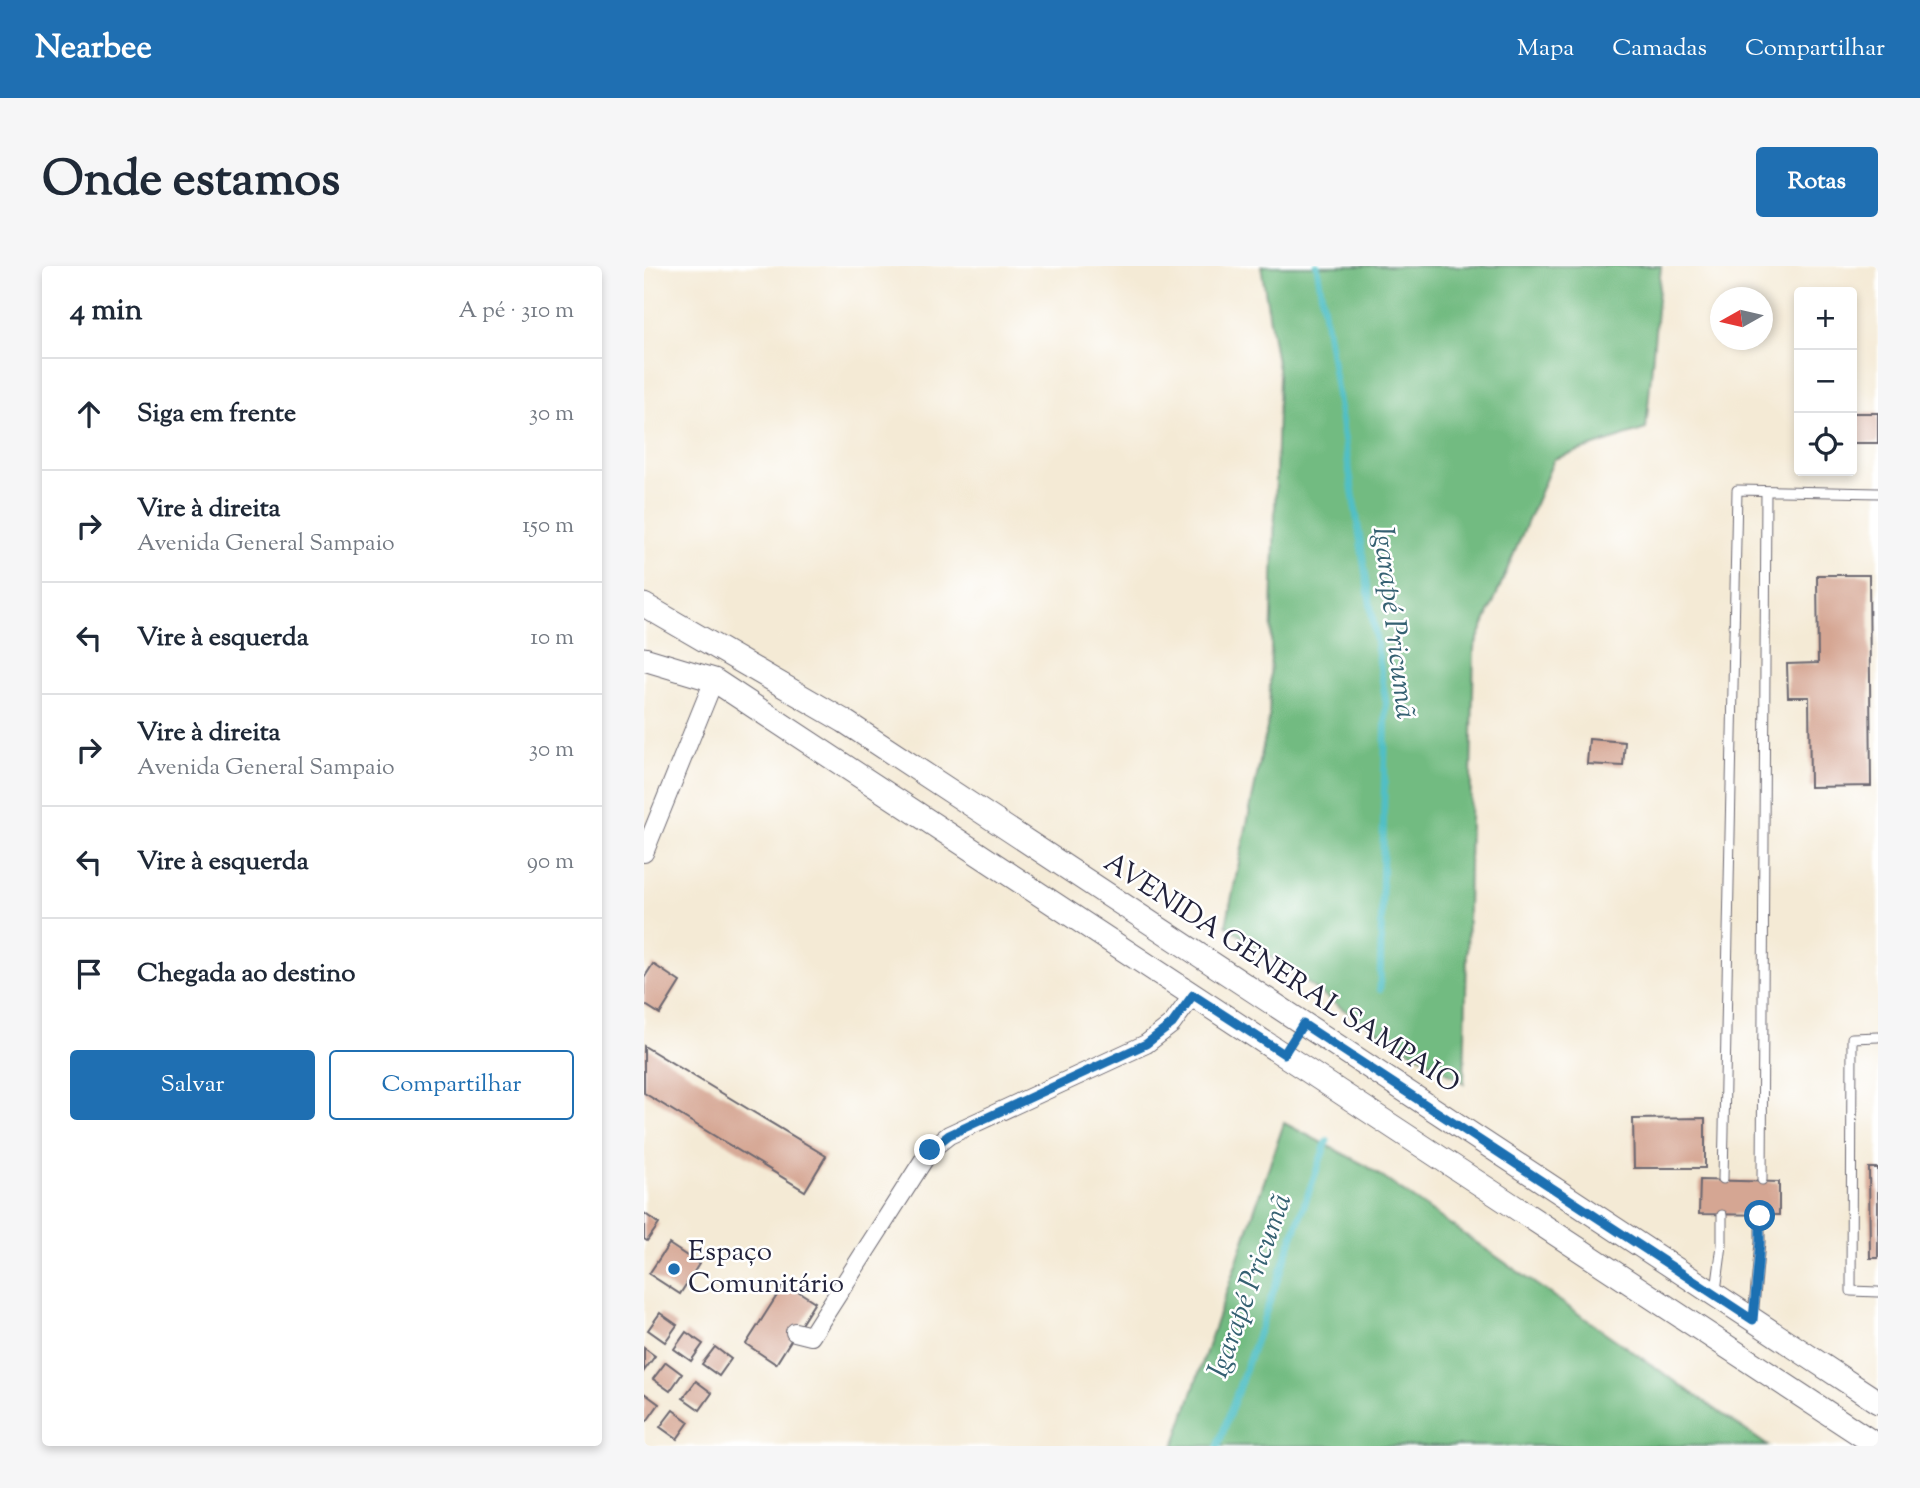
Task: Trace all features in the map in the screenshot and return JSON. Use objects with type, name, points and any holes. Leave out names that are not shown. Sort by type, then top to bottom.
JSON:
[{"type":"street","name":"AVENIDA GENERAL SAMPAIO","points":[[644,605],[844,721],[1878,1402]]},
{"type":"street","points":[[644,659],[713,680],[1878,1446]]},
{"type":"street","points":[[644,853],[713,680]]},
{"type":"street","points":[[823,752],[844,721]]},
{"type":"street","points":[[795,1332],[811,1336],[930,1150],[949,1135],[1146,1044],[1172,1024],[1193,995]]},
{"type":"street","points":[[1284,1054],[1303,1024]]},
{"type":"street","points":[[1697,1327],[1716,1296]]},
{"type":"street","points":[[1733,1350],[1753,1320]]},
{"type":"lane","points":[[1723,1179],[1737,489],[1878,493]]},
{"type":"lane","points":[[1762,1180],[1766,491]]},
{"type":"lane","points":[[1878,1037],[1852,1038],[1851,1291],[1878,1292]]},
{"type":"lane","points":[[1716,1296],[1722,1245],[1722,1215]]},
{"type":"lane","points":[[1753,1320],[1760,1216]]},
{"type":"green space","points":[[1261,266],[1661,266],[1646,429],[1554,459],[1474,648],[1464,1083],[1344,1010],[1226,925],[1269,718],[1279,375]]},
{"type":"green space","points":[[1284,1123],[1365,1165],[1768,1446],[1174,1446]]},
{"type":"building","points":[[1857,413],[1878,413],[1878,443],[1857,443]]},
{"type":"building","points":[[1817,575],[1869,575],[1871,786],[1810,787],[1809,697],[1788,697],[1787,664],[1818,663]]},
{"type":"building","points":[[1589,739],[1625,742],[1623,766],[1587,764]]},
{"type":"building","points":[[653,964],[680,982],[660,1014],[644,1004],[644,978]]},
{"type":"building","points":[[644,1046],[826,1156],[805,1191],[644,1093]]},
{"type":"building","points":[[1705,1118],[1705,1168],[1634,1168],[1633,1119]]},
{"type":"building","points":[[1869,1168],[1878,1168],[1878,1258],[1870,1258]]},
{"type":"building","points":[[1700,1180],[1779,1182],[1779,1215],[1699,1214]]},
{"type":"building","points":[[644,1213],[659,1224],[647,1241],[644,1239]]},
{"type":"building","name":"Espaço Comunitário","points":[[669,1244],[699,1264],[680,1294],[649,1274]]},
{"type":"building","points":[[785,1283],[815,1302],[776,1364],[746,1344]]},
{"type":"building","points":[[660,1313],[677,1325],[665,1342],[648,1330]]},
{"type":"building","points":[[686,1332],[703,1344],[691,1361],[674,1349]]},
{"type":"building","points":[[715,1347],[731,1359],[719,1376],[702,1364]]},
{"type":"building","points":[[644,1348],[655,1356],[644,1371]]},
{"type":"building","points":[[666,1362],[682,1374],[670,1391],[653,1379]]},
{"type":"building","points":[[696,1381],[712,1393],[700,1410],[683,1398]]},
{"type":"building","points":[[644,1393],[659,1404],[647,1421],[644,1419]]},
{"type":"building","points":[[673,1410],[689,1422],[677,1439],[660,1427]]},
{"type":"waterway","name":"Igarapé Pricumã","points":[[1317,266],[1386,703],[1380,989]]},
{"type":"waterway","name":"Igarapé Pricumã","points":[[1218,1446],[1327,1141]]},
{"type":"place","name":"Espaço Comunitário","points":[[674,1269]]},
{"type":"route","points":[[930,1150],[949,1135],[1146,1044],[1172,1024],[1193,995],[1284,1054],[1303,1024],[1753,1320],[1760,1216]]}]
